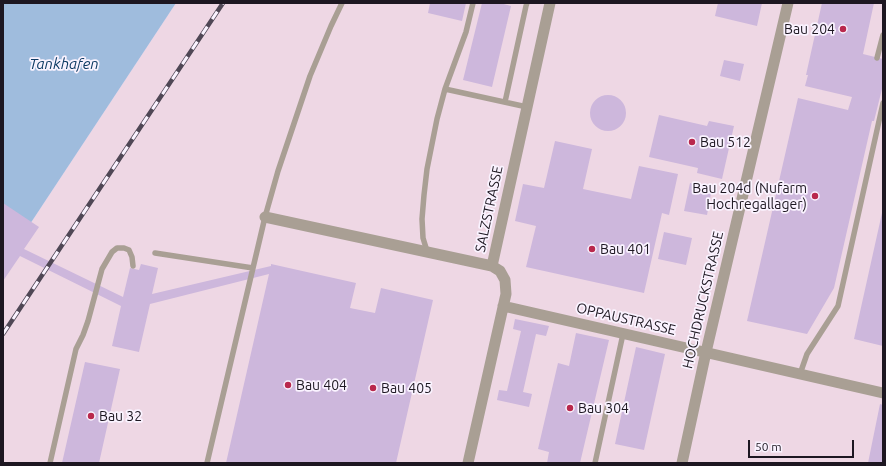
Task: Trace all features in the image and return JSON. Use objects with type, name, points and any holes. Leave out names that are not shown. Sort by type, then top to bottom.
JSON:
[{"type":"street","name":"HOCHDRUCKSTRASSE","points":[[682,463],[706,352],[788,3]]},
{"type":"street","name":"SALZSTRASSE","points":[[468,463],[506,294],[505,280],[500,271],[492,266],[548,4]]},
{"type":"street","points":[[265,217],[492,266]]},
{"type":"street","name":"OPPAUSTRASSE","points":[[503,306],[883,392]]},
{"type":"lane","points":[[207,463],[265,217],[278,170],[310,76],[330,26],[342,3]]},
{"type":"lane","points":[[427,252],[423,238],[422,219],[430,154],[445,88],[466,32],[473,3]]},
{"type":"lane","points":[[505,102],[527,3]]},
{"type":"lane","points":[[877,58],[883,35]]},
{"type":"lane","points":[[445,88],[527,107]]},
{"type":"lane","points":[[800,374],[807,354],[838,306],[883,103]]},
{"type":"lane","points":[[50,463],[76,349],[88,321],[102,269],[112,252],[117,248],[129,250],[132,256],[133,266]]},
{"type":"lane","points":[[155,253],[253,268]]},
{"type":"lane","points":[[595,463],[623,334]]},
{"type":"shaded area","points":[[176,3],[883,3],[883,463],[3,463],[3,265]]},
{"type":"water","name":"Tankhafen","points":[[3,3],[176,3],[3,265]]},
{"type":"building","points":[[430,3],[466,3],[462,21],[428,13]]},
{"type":"building","points":[[482,3],[500,3],[511,6],[492,87],[463,80]]},
{"type":"building","points":[[718,3],[762,3],[757,26],[715,16]]},
{"type":"building","points":[[822,3],[874,3],[863,54],[883,59],[883,85],[874,121],[872,121],[834,288],[807,334],[747,321],[798,98],[848,110],[852,97],[805,86],[808,75],[806,75]]},
{"type":"building","points":[[724,60],[744,64],[740,81],[720,76]]},
{"type":"building","points":[[612,95],[621,100],[625,106],[625,120],[621,126],[612,131],[604,131],[595,126],[591,120],[590,109],[595,100],[601,96]]},
{"type":"building","name":"Bau 512","points":[[659,115],[707,126],[709,121],[734,126],[722,179],[697,173],[698,168],[649,157]]},
{"type":"building","points":[[555,141],[592,149],[583,189],[631,199],[639,166],[678,174],[669,215],[662,213],[644,293],[526,267],[536,226],[515,221],[523,184],[544,188]]},
{"type":"building","points":[[690,183],[712,188],[707,215],[684,211]]},
{"type":"building","points":[[3,203],[39,227],[24,249],[123,297],[130,268],[139,270],[141,264],[158,268],[152,294],[271,266],[271,264],[356,283],[350,308],[375,313],[381,288],[433,300],[396,463],[226,463],[269,274],[150,304],[139,352],[112,346],[121,306],[20,256],[3,281]]},
{"type":"building","points":[[883,213],[883,346],[854,339]]},
{"type":"building","points":[[664,232],[692,238],[686,265],[658,259]]},
{"type":"building","points":[[515,319],[549,326],[546,336],[536,334],[523,392],[532,394],[529,407],[497,400],[499,390],[507,391],[521,331],[513,329]]},
{"type":"building","name":"Bau 304","points":[[576,333],[609,340],[580,463],[547,463],[549,452],[538,449],[558,363],[569,366]]},
{"type":"building","points":[[636,347],[665,354],[644,450],[615,444]]},
{"type":"building","name":"Bau 32","points":[[85,362],[120,369],[99,463],[62,463]]},
{"type":"building","points":[[880,404],[883,405],[883,463],[868,463]]},
{"type":"railway","points":[[3,334],[223,3]]},
{"type":"place","name":"Bau 204","points":[[843,29]]},
{"type":"place","name":"Bau 512","points":[[692,142]]},
{"type":"place","name":"Bau 204d (Nufarm Hochregallager)","points":[[815,196]]},
{"type":"place","name":"Bau 401","points":[[592,249]]},
{"type":"place","name":"Bau 404","points":[[288,385]]},
{"type":"place","name":"Bau 405","points":[[373,388]]},
{"type":"place","name":"Bau 304","points":[[570,408]]},
{"type":"place","name":"Bau 32","points":[[91,416]]}]
